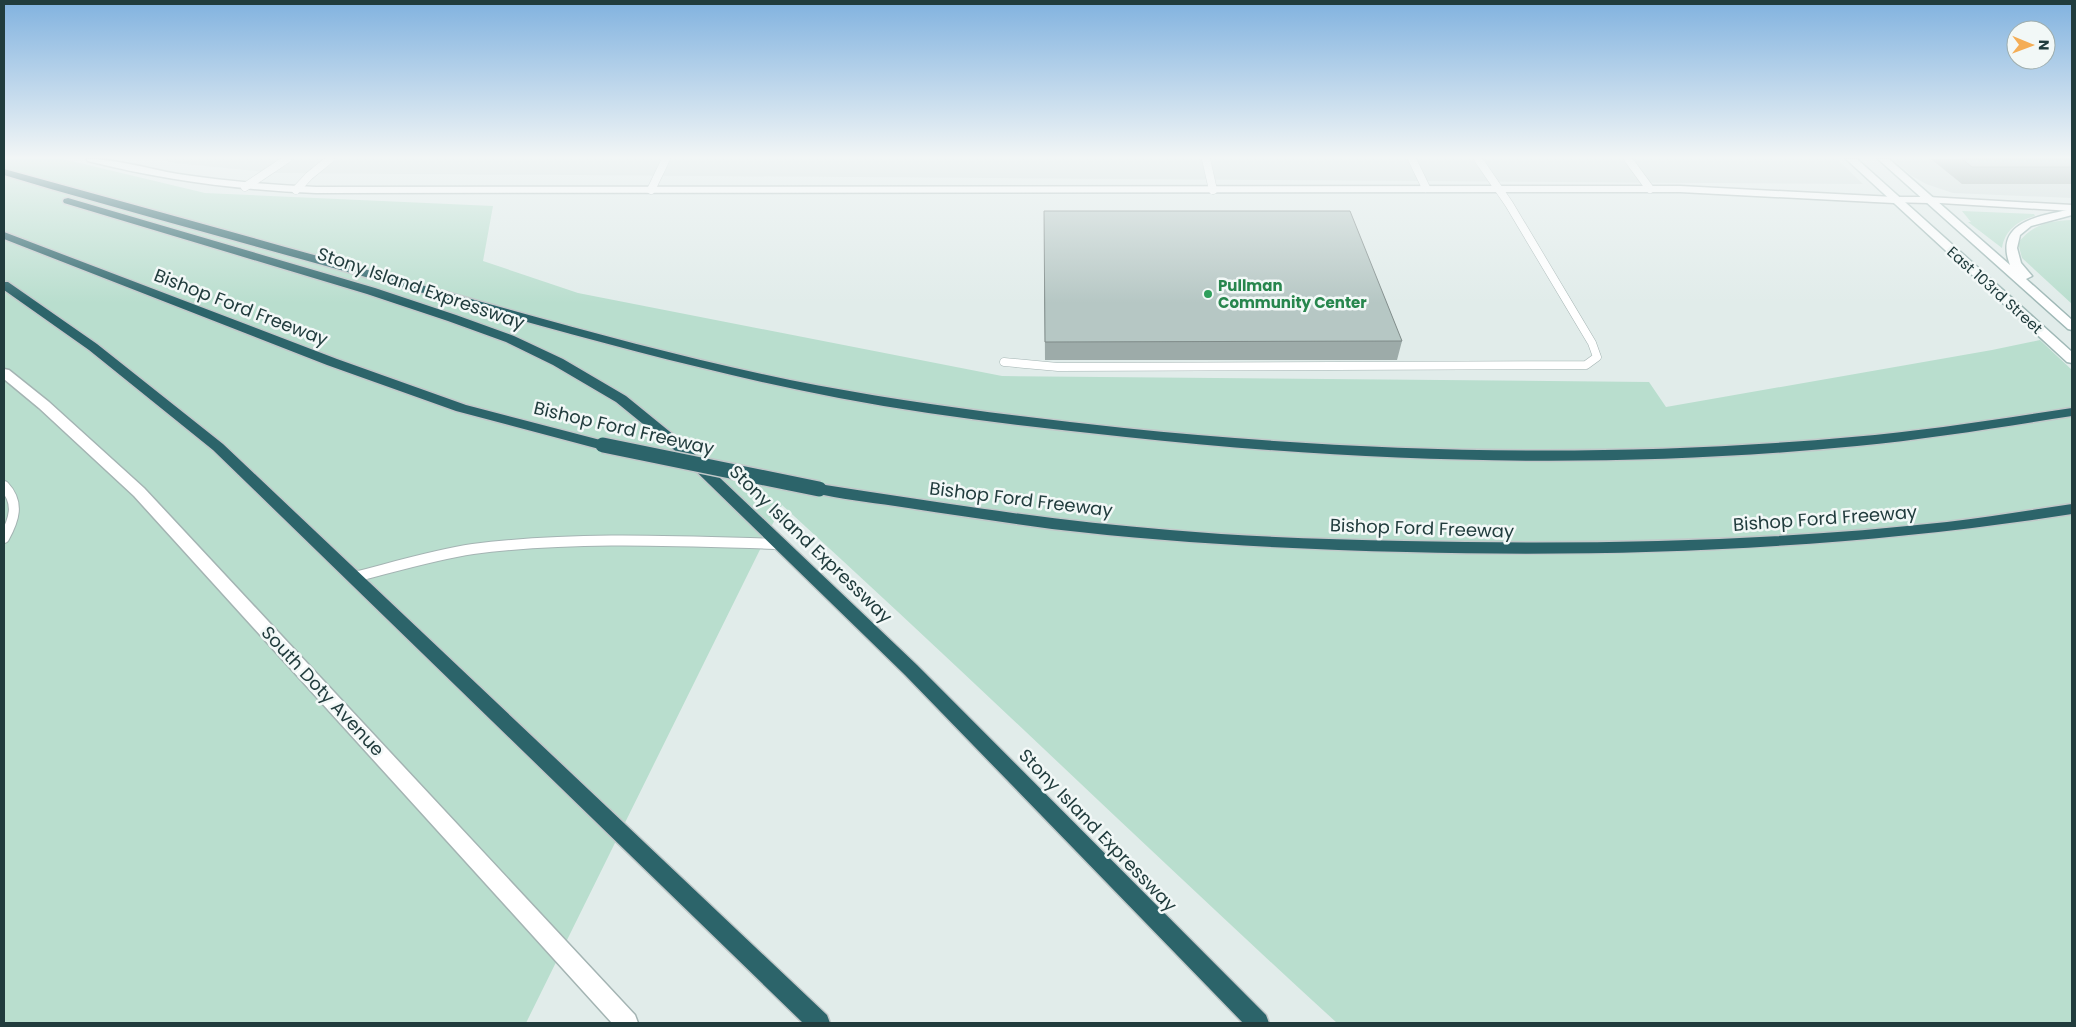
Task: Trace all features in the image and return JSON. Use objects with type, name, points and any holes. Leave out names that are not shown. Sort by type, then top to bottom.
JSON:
[{"type":"highway","name":"Stony Island Expressway","points":[[88,207],[371,291],[510,339],[558,362],[621,399],[675,443],[911,670],[1258,1023]]},
{"type":"highway","points":[[130,207],[699,365],[839,394],[960,414],[1168,438],[1299,449],[1415,453],[1552,455],[1721,451],[1850,442],[1933,433],[2072,412]]},
{"type":"highway","name":"Bishop Ford Freeway","points":[[4,235],[332,362],[461,408],[603,445],[819,489],[949,510],[1103,530],[1284,543],[1507,550],[1659,548],[1790,540],[1948,527],[2072,509]]},
{"type":"highway","points":[[4,285],[93,347],[218,447],[819,1023]]},
{"type":"street","name":"East 103rd Street","points":[[1902,207],[2072,359]]},
{"type":"street","name":"East 103rd Street","points":[[1936,207],[2071,324]]},
{"type":"street","points":[[2053,207],[2072,208]]},
{"type":"street","points":[[2071,324],[2015,264],[2011,248],[2015,234],[2027,224],[2072,212]]},
{"type":"street","name":"South Doty Avenue","points":[[4,373],[44,405],[139,492],[628,1023]]},
{"type":"lane","points":[[1004,362],[1058,367],[1586,365],[1597,357],[1592,343],[1511,207]]},
{"type":"lane","points":[[4,486],[10,491],[15,502],[16,511],[13,523],[4,538]]},
{"type":"lane","points":[[355,577],[428,557],[507,546],[616,540],[780,544]]},
{"type":"green space","points":[[4,207],[493,207],[483,261],[578,293],[1002,376],[1649,382],[1666,407],[2040,340],[2072,370],[2072,1023],[1337,1023],[782,505],[526,1023],[4,1023]]},
{"type":"green space","points":[[1962,211],[2034,214],[2035,216],[2013,227],[2006,236],[2002,248],[1968,222],[1971,222]]},
{"type":"green space","points":[[2072,220],[2072,304],[2022,258],[2018,243],[2030,232],[2042,225],[2056,221]]},
{"type":"building","name":"Pullman Community Center","points":[[1044,211],[1350,211],[1402,341],[1045,342]]},
{"type":"place","name":"Pullman Community Center","points":[[1208,294]]}]
